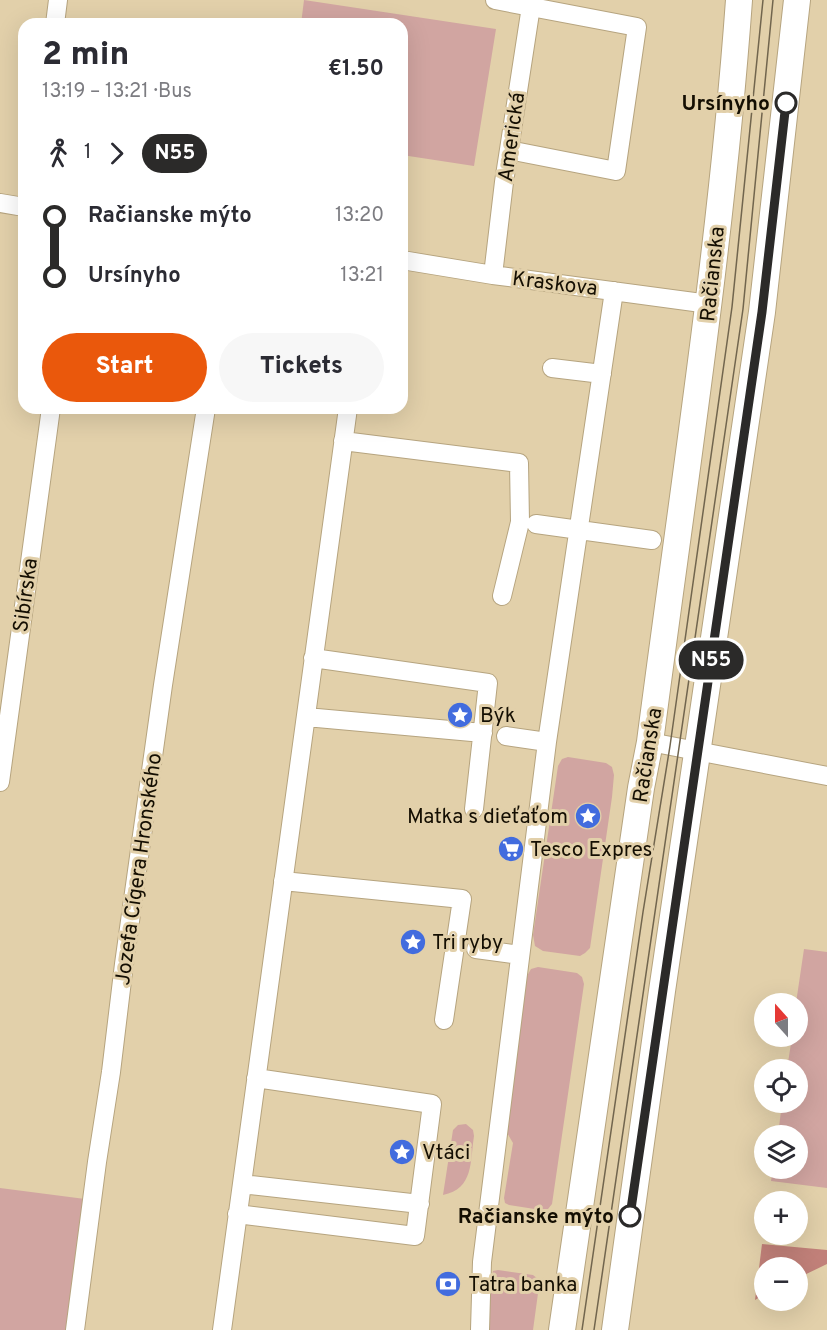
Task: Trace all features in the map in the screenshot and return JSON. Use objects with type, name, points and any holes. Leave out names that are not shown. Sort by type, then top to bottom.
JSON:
[{"type":"main road","name":"Račianska","points":[[562,1330],[641,788],[650,742],[709,303],[739,0]]},
{"type":"main road","points":[[615,1330],[633,1192],[762,312],[797,0]]},
{"type":"street","points":[[56,18],[58,0]]},
{"type":"street","points":[[495,0],[531,4],[637,27],[616,171],[509,150]]},
{"type":"street","name":"Americká","points":[[493,275],[531,4]]},
{"type":"street","points":[[0,203],[18,205]]},
{"type":"street","name":"Kraskova","points":[[408,261],[493,275],[709,303]]},
{"type":"street","points":[[480,1328],[482,1262],[547,742],[614,291]]},
{"type":"street","points":[[552,368],[602,374]]},
{"type":"street","name":"Sibírska","points":[[0,782],[50,414]]},
{"type":"street","name":"Jozefa Cígera Hronského","points":[[75,1330],[163,685],[205,414]]},
{"type":"street","points":[[222,1330],[347,414]]},
{"type":"street","points":[[343,441],[519,463],[520,522],[502,596]]},
{"type":"street","points":[[536,524],[652,540]]},
{"type":"street","points":[[313,658],[488,682],[474,809]]},
{"type":"street","points":[[306,717],[483,733]]},
{"type":"street","points":[[506,736],[547,742]]},
{"type":"street","points":[[650,742],[827,776]]},
{"type":"street","points":[[283,881],[462,899],[444,1020]]},
{"type":"street","points":[[476,949],[520,955]]},
{"type":"street","points":[[237,1215],[415,1236],[420,1204],[432,1104],[256,1078]]},
{"type":"street","points":[[242,1184],[420,1204]]},
{"type":"shaded area","points":[[304,0],[496,29],[474,166],[408,156],[408,18],[302,18]]},
{"type":"shaded area","points":[[568,757],[606,763],[612,767],[614,775],[590,948],[580,956],[543,951],[535,946],[533,935],[558,766],[562,759]]},
{"type":"shaded area","points":[[804,949],[827,952],[827,1188],[771,1181],[771,1179],[808,1179],[808,1125],[779,1125],[781,1113],[808,1113],[808,1059],[789,1059],[790,1047],[808,1047],[808,993],[797,993]]},
{"type":"shaded area","points":[[538,967],[577,973],[582,977],[584,984],[552,1204],[548,1209],[541,1210],[509,1205],[505,1203],[504,1198],[513,1143],[506,1131],[527,976],[531,969]]},
{"type":"shaded area","points":[[466,1124],[473,1130],[474,1136],[469,1173],[460,1187],[443,1195],[453,1130],[458,1125]]},
{"type":"shaded area","points":[[0,1188],[85,1199],[67,1330],[0,1330]]},
{"type":"shaded area","points":[[762,1245],[827,1250],[827,1264],[808,1273],[808,1257],[760,1257]]},
{"type":"shaded area","points":[[493,1271],[533,1275],[538,1279],[533,1330],[483,1330]]},
{"type":"tram line","points":[[582,1330],[643,912],[670,746],[732,307],[763,0]]},
{"type":"tram line","points":[[594,1330],[743,309],[773,0]]},
{"type":"bus line","name":"N55","points":[[630,1216],[762,312],[786,103]]},
{"type":"place","name":"Ursínyho","points":[[786,103]]},
{"type":"place","name":"Býk","points":[[460,715]]},
{"type":"place","name":"Matka s dieťaťom","points":[[588,816]]},
{"type":"place","name":"Tesco Expres","points":[[511,849]]},
{"type":"place","name":"Tri ryby","points":[[413,942]]},
{"type":"place","name":"Vtáci","points":[[402,1152]]},
{"type":"place","name":"Račianske mýto","points":[[630,1216]]},
{"type":"place","name":"Tatra banka","points":[[448,1284]]}]
